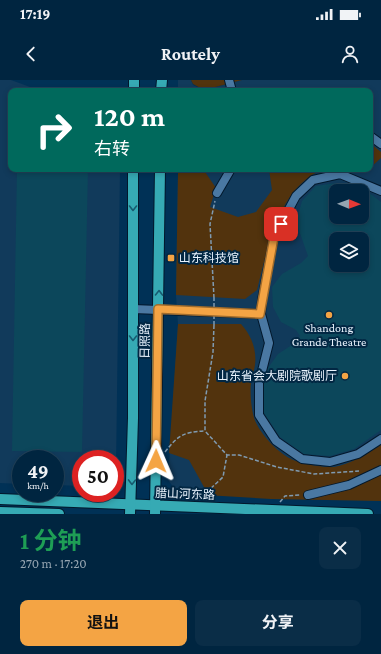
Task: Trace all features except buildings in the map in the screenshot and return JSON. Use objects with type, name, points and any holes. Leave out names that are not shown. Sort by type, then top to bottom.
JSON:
[{"type":"main road","name":"日照路","points":[[131,510],[133,172]]},
{"type":"main road","name":"日照路","points":[[155,510],[160,172]]},
{"type":"main road","name":"腊山河东路","points":[[0,499],[131,510],[368,514]]},
{"type":"main road","points":[[0,512],[59,514]]},
{"type":"street","points":[[217,193],[229,172]]},
{"type":"street","points":[[381,191],[340,174],[313,180],[296,196],[274,237],[260,314],[269,343],[259,383],[259,415],[276,441],[302,459],[330,462],[358,454],[381,439]]},
{"type":"street","points":[[133,309],[260,314]]},
{"type":"street","points":[[308,495],[348,485],[381,470]]},
{"type":"path","points":[[217,193],[210,224],[214,325],[213,352],[205,401],[205,431],[227,456]]},
{"type":"path","points":[[165,452],[174,439],[186,432],[205,431]]},
{"type":"path","points":[[227,456],[239,455],[278,467],[314,474],[355,471]]},
{"type":"path","points":[[208,499],[208,491],[223,477],[227,456]]},
{"type":"path","points":[[278,504],[285,496],[308,495]]},
{"type":"shaded area","points":[[0,80],[11,80],[33,88],[8,88],[8,172],[120,172],[116,450],[72,450],[72,486],[64,485],[64,450],[12,450],[12,484],[0,483]]},
{"type":"shaded area","points":[[178,80],[191,80],[193,85],[200,88],[178,88]]},
{"type":"shaded area","points":[[191,80],[242,80],[212,88],[200,88],[193,84]]},
{"type":"shaded area","points":[[242,80],[381,80],[381,501],[178,493],[168,480],[178,324],[176,295],[178,172],[373,172],[373,88],[212,88]]},
{"type":"shaded area","points":[[373,145],[381,152],[381,158],[373,165]]},
{"type":"shaded area","points":[[205,172],[216,188],[210,207],[238,217],[256,212],[272,190],[269,172],[318,172],[309,177],[297,188],[288,200],[274,229],[257,290],[245,299],[176,295],[178,173]]},
{"type":"shaded area","points":[[178,324],[241,324],[245,328],[255,353],[255,365],[251,390],[252,407],[255,420],[267,439],[289,458],[311,465],[334,467],[352,461],[381,445],[381,501],[271,499],[205,495],[204,487],[189,460],[169,453]]},
{"type":"place","name":"山东科技馆","points":[[171,258]]},
{"type":"place","name":"Shandong Grande Theatre","points":[[329,315]]},
{"type":"place","name":"山东省会大剧院歌剧厅","points":[[345,376]]},
{"type":"route","points":[[156,461],[158,309],[260,314],[274,237],[281,224]]}]
